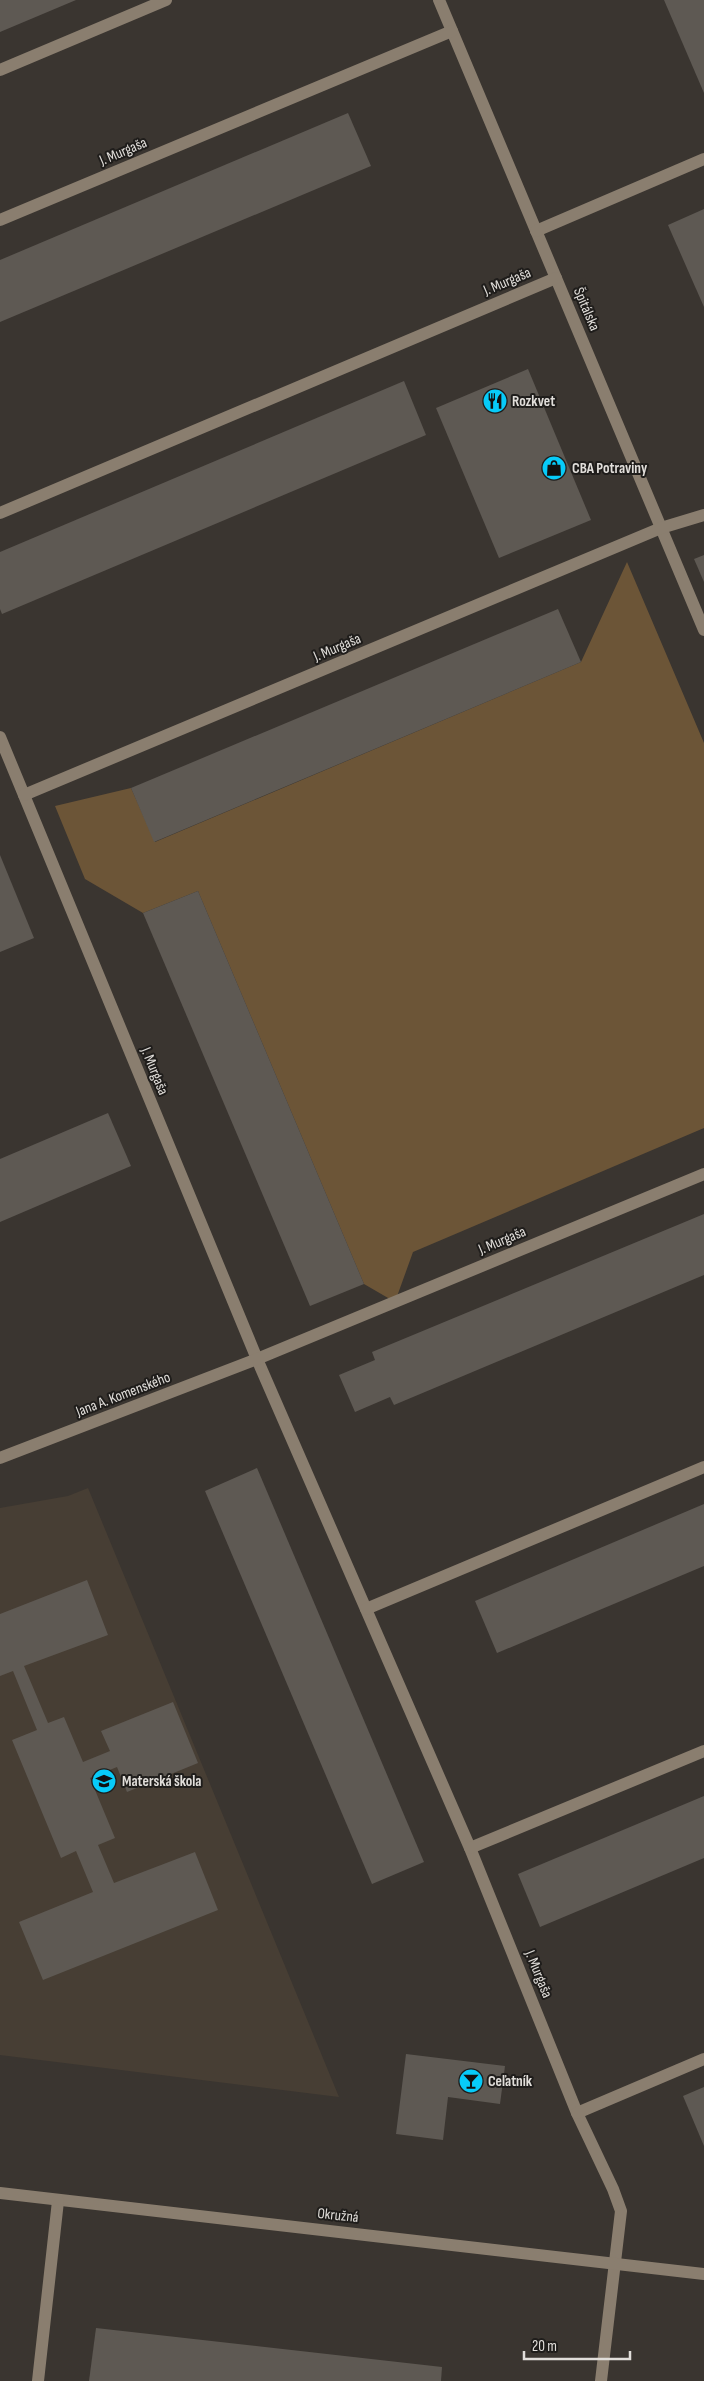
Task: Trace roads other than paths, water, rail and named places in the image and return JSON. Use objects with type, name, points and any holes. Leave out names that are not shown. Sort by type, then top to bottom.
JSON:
[{"type":"street","points":[[0,70],[166,0]]},
{"type":"street","name":"Špitálska","points":[[439,0],[704,630]]},
{"type":"street","name":"J. Murgaša","points":[[0,220],[452,31]]},
{"type":"street","points":[[536,231],[704,159]]},
{"type":"street","name":"J. Murgaša","points":[[0,513],[556,278]]},
{"type":"street","name":"J. Murgaša","points":[[24,795],[662,528],[704,515]]},
{"type":"street","name":"J. Murgaša","points":[[0,737],[257,1360],[470,1848],[577,2113],[621,2211],[615,2263]]},
{"type":"street","name":"J. Murgaša","points":[[257,1360],[704,1174]]},
{"type":"street","name":"Jana A. Komenského","points":[[0,1458],[257,1360]]},
{"type":"street","points":[[366,1609],[704,1467]]},
{"type":"street","points":[[470,1848],[704,1751]]},
{"type":"street","points":[[577,2113],[704,2059]]},
{"type":"street","name":"Okružná","points":[[0,2193],[704,2274]]},
{"type":"street","points":[[38,2381],[58,2200]]},
{"type":"street","points":[[601,2381],[615,2263]]},
{"type":"place","name":"Rozkvet","points":[[495,401]]},
{"type":"place","name":"CBA Potraviny","points":[[554,468]]},
{"type":"place","name":"Materská škola","points":[[104,1781]]},
{"type":"place","name":"Ceľatník","points":[[471,2081]]}]
